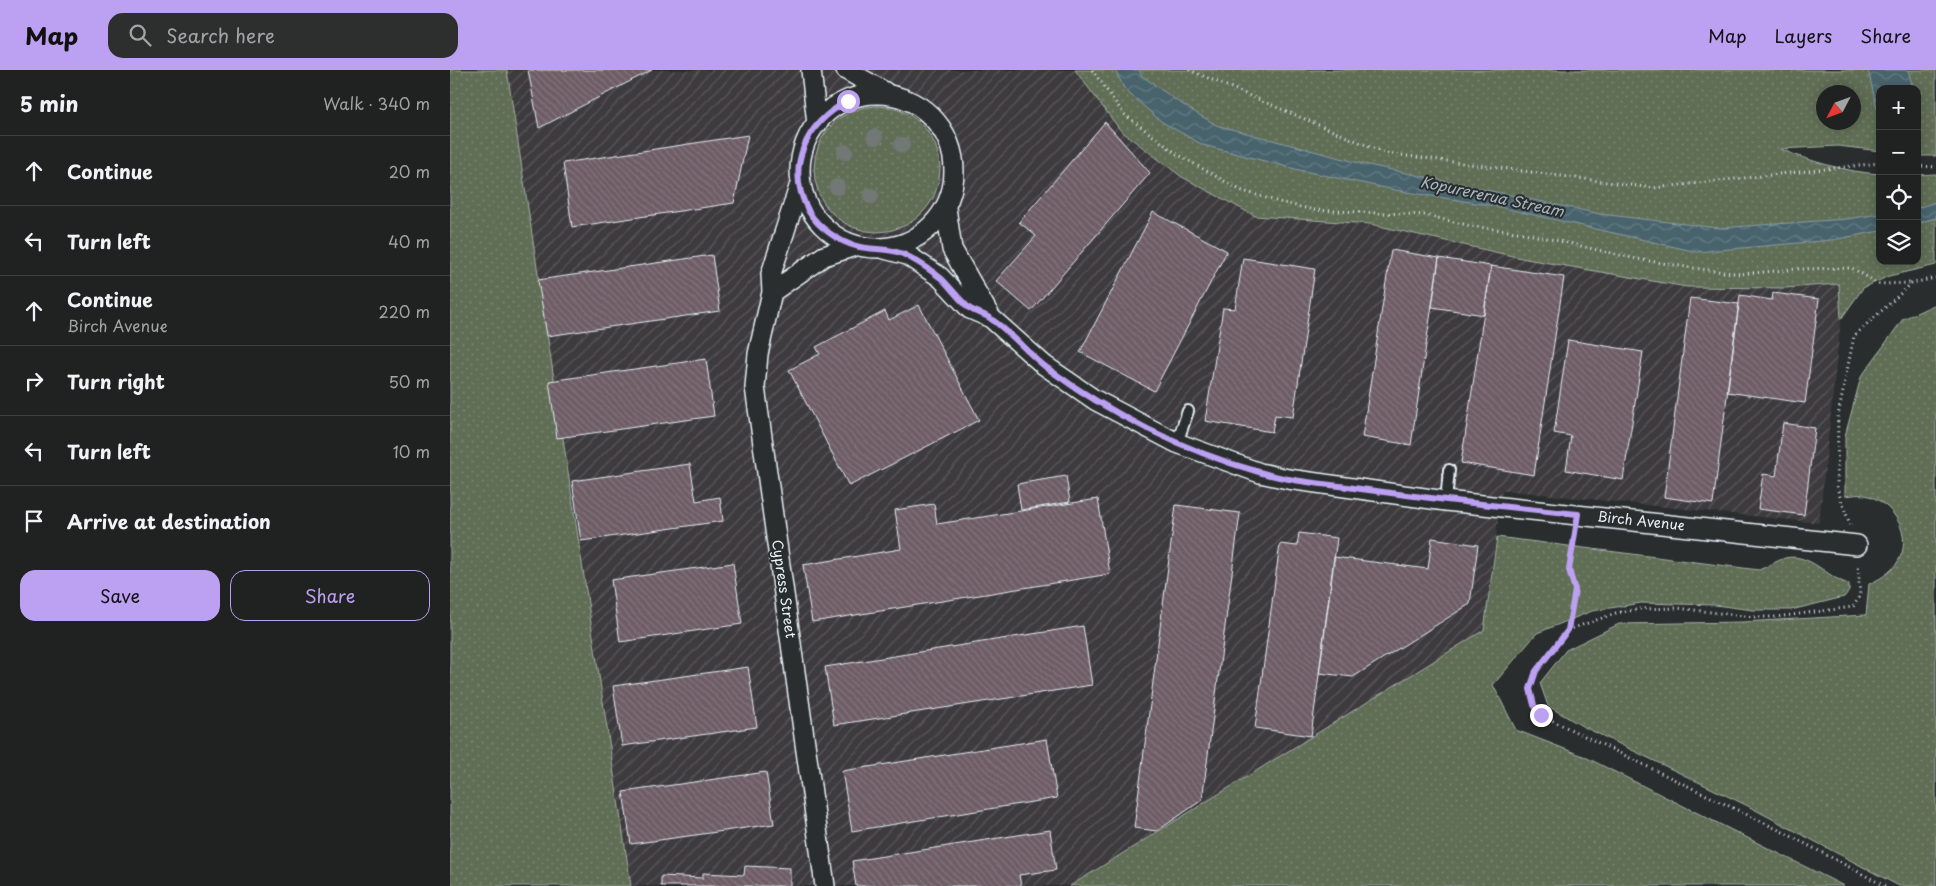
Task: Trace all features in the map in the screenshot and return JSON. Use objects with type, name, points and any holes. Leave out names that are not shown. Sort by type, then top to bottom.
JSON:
[{"type":"street","points":[[810,70],[817,124]]},
{"type":"street","points":[[846,70],[885,92],[912,100],[933,116],[947,133],[954,154],[956,171],[953,191],[946,208],[923,231],[904,242],[881,248],[856,246],[840,240],[810,214],[799,187],[799,169],[804,145],[817,124],[832,109],[848,101],[885,92]]},
{"type":"street","name":"Cypress Street","points":[[799,187],[771,274],[772,292],[758,354],[755,387],[825,886]]},
{"type":"street","name":"Birch Avenue","points":[[946,208],[952,249],[963,272],[991,318],[1020,346],[1068,383],[1126,418],[1177,442],[1232,464],[1279,477],[1446,501],[1857,545]]},
{"type":"street","points":[[772,292],[811,263],[824,256],[856,246]]},
{"type":"street","name":"Birch Avenue","points":[[881,248],[906,255],[940,277],[970,309],[991,318]]},
{"type":"lane","points":[[1177,442],[1188,411]]},
{"type":"lane","points":[[1446,501],[1449,470]]},
{"type":"path","points":[[1092,70],[1124,114],[1177,154],[1240,190],[1279,202],[1314,210],[1425,215],[1471,226],[1524,233],[1637,259],[1741,274],[1797,269],[1852,268],[1879,284],[1912,283],[1936,278]]},
{"type":"path","points":[[1189,70],[1385,153],[1653,188],[1876,163]]},
{"type":"path","points":[[1921,166],[1936,167]]},
{"type":"path","points":[[1568,630],[1616,613],[1640,609],[1677,608],[1753,617],[1776,617],[1853,607],[1860,596],[1857,545],[1837,488],[1838,416],[1854,336],[1912,283]]},
{"type":"path","points":[[1578,514],[1569,570],[1575,590],[1568,630],[1536,671],[1530,689],[1534,705],[1541,715],[1785,833],[1885,886]]},
{"type":"shaded area","points":[[507,70],[1075,70],[1121,131],[1182,177],[1255,216],[1370,224],[1526,259],[1785,288],[1839,284],[1841,319],[1819,523],[1502,490],[1484,630],[1070,886],[631,886]]},
{"type":"green space","points":[[450,70],[507,70],[631,886],[450,886]]},
{"type":"green space","points":[[1075,70],[1936,70],[1936,156],[1921,156],[1921,85],[1876,85],[1876,151],[1838,146],[1780,149],[1828,165],[1876,174],[1876,265],[1921,265],[1921,222],[1936,218],[1936,265],[1889,276],[1863,288],[1841,319],[1839,284],[1785,288],[1687,287],[1526,259],[1370,224],[1255,216],[1182,177],[1121,131]]},
{"type":"green space","points":[[877,106],[901,111],[921,125],[935,145],[940,169],[935,193],[921,213],[901,227],[877,232],[853,227],[833,213],[819,193],[814,169],[819,145],[833,125],[853,111]]},
{"type":"green space","points":[[1936,174],[1936,202],[1930,205],[1921,215],[1921,175]]},
{"type":"green space","points":[[1936,304],[1936,886],[1899,886],[1746,805],[1582,726],[1548,706],[1540,683],[1566,650],[1619,624],[1743,622],[1866,615],[1869,584],[1894,567],[1902,553],[1904,542],[1898,522],[1884,504],[1865,495],[1845,496],[1845,436],[1861,377],[1903,319]]},
{"type":"green space","points":[[1497,537],[1759,570],[1785,558],[1794,557],[1810,562],[1833,577],[1849,584],[1849,591],[1844,597],[1791,610],[1753,610],[1715,605],[1641,603],[1592,611],[1537,633],[1493,685],[1516,730],[1583,756],[1844,886],[1070,886],[1484,630]]},
{"type":"water","name":"Kopurererua Stream","points":[[1115,70],[1139,70],[1141,75],[1177,101],[1216,125],[1359,163],[1600,214],[1719,228],[1846,219],[1876,215],[1876,232],[1832,240],[1697,252],[1495,206],[1400,191],[1299,170],[1203,145],[1162,122],[1125,90]]},
{"type":"water","points":[[1868,70],[1908,70],[1912,85],[1876,85],[1876,104]]},
{"type":"water","points":[[1936,202],[1936,218],[1921,222],[1921,207]]},
{"type":"building","points":[[528,70],[652,70],[539,128]]},
{"type":"building","points":[[1105,122],[1150,173],[1031,311],[996,281],[1036,236],[1019,222]]},
{"type":"building","points":[[748,135],[734,203],[572,227],[563,163]]},
{"type":"building","points":[[1153,212],[1227,251],[1154,391],[1080,352]]},
{"type":"building","points":[[1391,250],[1439,258],[1411,445],[1362,437]]},
{"type":"building","points":[[712,255],[720,311],[547,336],[538,280]]},
{"type":"building","points":[[1243,258],[1315,269],[1293,417],[1275,415],[1272,432],[1205,421],[1223,308],[1235,309]]},
{"type":"building","points":[[1439,258],[1491,266],[1484,315],[1432,307]]},
{"type":"building","points":[[1491,266],[1564,277],[1534,475],[1461,463]]},
{"type":"building","points":[[1773,293],[1819,299],[1805,403],[1727,392],[1740,295],[1772,300]]},
{"type":"building","points":[[1690,298],[1739,304],[1713,504],[1664,497]]},
{"type":"building","points":[[919,305],[979,420],[849,486],[789,370],[820,354],[816,347],[885,311],[889,320]]},
{"type":"building","points":[[1568,340],[1643,352],[1623,480],[1566,470],[1571,436],[1554,433]]},
{"type":"building","points":[[706,359],[714,416],[557,438],[549,381]]},
{"type":"building","points":[[1783,423],[1815,428],[1804,515],[1758,509],[1763,474],[1776,476]]},
{"type":"building","points":[[690,464],[696,501],[720,497],[723,521],[581,541],[572,481]]},
{"type":"building","points":[[1066,476],[1070,502],[1021,510],[1017,484]]},
{"type":"building","points":[[1098,499],[1110,574],[812,622],[803,565],[901,549],[895,510],[934,504],[937,524]]},
{"type":"building","points":[[1176,505],[1240,513],[1202,800],[1157,831],[1134,828]]},
{"type":"building","points":[[1299,533],[1337,538],[1311,736],[1255,728],[1280,544],[1297,546]]},
{"type":"building","points":[[1432,538],[1478,545],[1470,604],[1353,677],[1319,673],[1334,557],[1428,569]]},
{"type":"building","points":[[733,563],[742,624],[620,642],[611,580]]},
{"type":"building","points":[[1083,626],[1092,685],[834,725],[825,667]]},
{"type":"building","points":[[748,667],[757,727],[622,746],[613,686]]},
{"type":"building","points":[[1047,739],[1057,798],[852,831],[842,771]]},
{"type":"building","points":[[766,772],[774,824],[631,844],[623,792]]},
{"type":"building","points":[[1050,830],[1056,870],[1019,875],[1021,886],[856,886],[852,861]]},
{"type":"building","points":[[745,866],[790,868],[790,886],[661,886],[661,876],[703,878],[703,873],[744,875]]},
{"type":"route","points":[[848,101],[832,109],[817,124],[804,145],[799,169],[799,187],[810,214],[840,240],[856,246],[881,248],[906,255],[940,277],[970,309],[991,318],[1020,346],[1068,383],[1126,418],[1177,442],[1232,464],[1288,479],[1446,501],[1578,514],[1569,570],[1575,590],[1568,630],[1536,671],[1530,689],[1534,705],[1541,715]]}]
